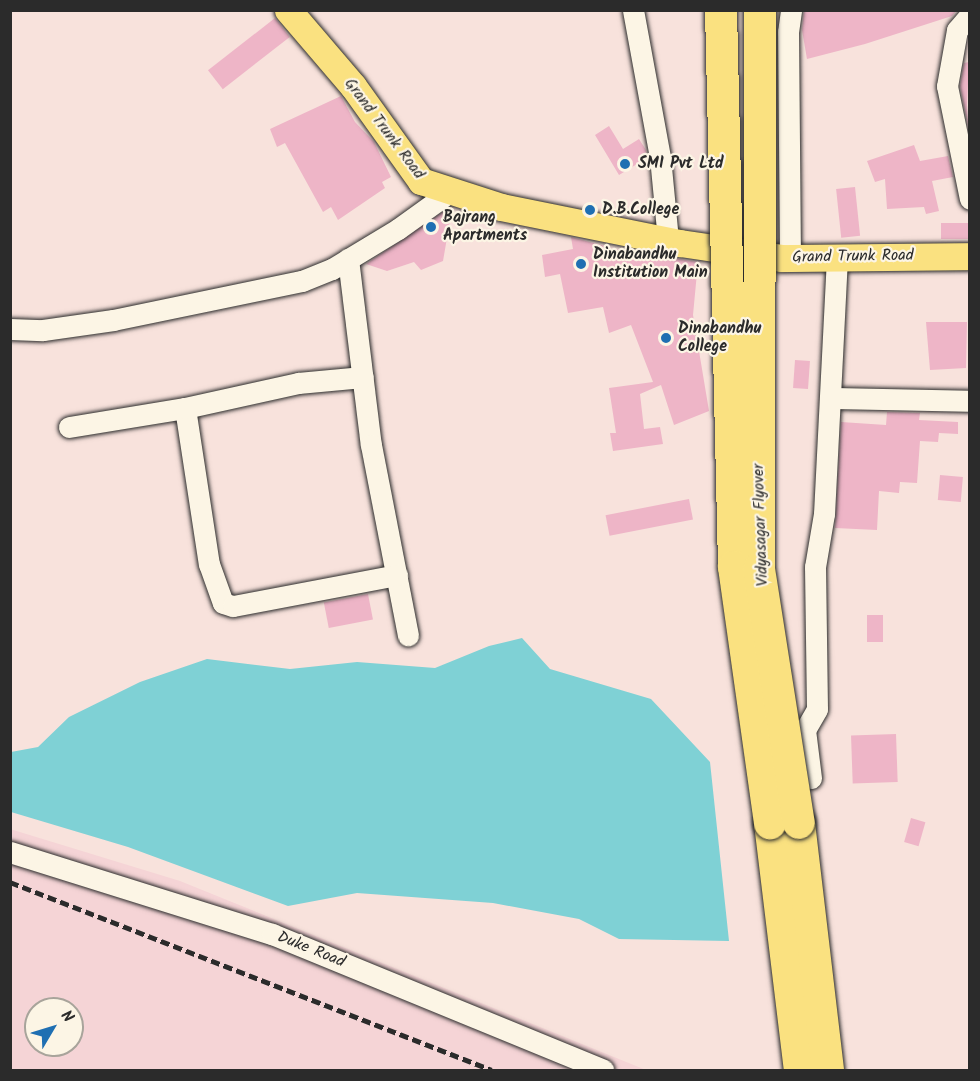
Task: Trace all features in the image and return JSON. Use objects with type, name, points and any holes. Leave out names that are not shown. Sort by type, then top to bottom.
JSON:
[{"type":"highway","name":"Vidyasagar Flyover","points":[[721,10],[734,567],[800,1071]]},
{"type":"highway","name":"Vidyasagar Flyover","points":[[760,10],[759,569],[799,823],[828,1071]]},
{"type":"main road","name":"Grand Trunk Road","points":[[288,10],[353,86],[421,182],[501,207],[668,240],[790,259],[969,256]]},
{"type":"street","points":[[633,10],[660,157],[668,240]]},
{"type":"street","points":[[790,259],[788,32],[791,10]]},
{"type":"street","points":[[959,18],[947,86],[969,199]]},
{"type":"street","points":[[10,329],[43,330],[169,310],[302,281],[348,259],[451,191]]},
{"type":"street","points":[[348,259],[371,445],[408,635]]},
{"type":"street","points":[[811,778],[805,730],[817,709],[814,567],[824,514],[832,398],[837,259]]},
{"type":"street","points":[[69,427],[185,408],[298,383],[363,377]]},
{"type":"street","points":[[832,398],[969,401]]},
{"type":"street","points":[[185,408],[209,564],[223,603],[233,606],[397,575]]},
{"type":"street","name":"Duke Road","points":[[10,852],[272,934],[603,1071]]},
{"type":"shaded area","points":[[10,829],[180,881],[646,1070],[11,1070]]},
{"type":"water","points":[[522,638],[550,669],[651,699],[710,762],[729,941],[619,939],[579,919],[493,903],[357,893],[288,906],[128,847],[11,812],[11,752],[38,747],[69,717],[140,682],[207,659],[290,669],[357,662],[435,668],[489,646]]},
{"type":"building","points":[[804,10],[957,10],[952,16],[865,44],[807,59],[802,30]]},
{"type":"building","points":[[275,18],[290,37],[223,89],[208,70]]},
{"type":"building","points":[[969,62],[968,126],[960,86],[964,63]]},
{"type":"building","points":[[341,96],[355,122],[374,142],[391,177],[382,182],[385,188],[338,220],[331,207],[323,212],[285,143],[277,147],[270,129]]},
{"type":"building","points":[[609,126],[623,149],[639,139],[646,150],[647,158],[619,175],[595,135]]},
{"type":"building","points":[[914,145],[920,161],[948,156],[953,177],[932,181],[939,211],[926,214],[924,207],[887,209],[885,179],[875,182],[867,161]]},
{"type":"building","points":[[855,187],[860,236],[841,238],[836,189]]},
{"type":"building","name":"Bajrang Apartments","points":[[447,209],[451,215],[443,261],[421,270],[414,262],[387,271],[366,264]]},
{"type":"building","points":[[941,223],[969,223],[969,239],[941,239]]},
{"type":"building","points":[[571,237],[616,249],[698,262],[693,315],[709,411],[674,425],[661,385],[640,394],[644,429],[660,427],[663,444],[613,451],[610,433],[616,433],[609,388],[653,382],[631,325],[609,333],[603,307],[568,313],[560,274],[545,277],[542,255],[573,249]]},
{"type":"building","points":[[926,322],[967,322],[966,368],[930,370]]},
{"type":"building","points":[[795,360],[810,361],[808,389],[793,388]]},
{"type":"building","points":[[887,412],[920,413],[919,420],[958,422],[958,434],[939,433],[938,442],[920,441],[917,483],[900,482],[899,493],[879,491],[877,530],[835,528],[841,422],[886,425]]},
{"type":"building","points":[[940,475],[963,477],[961,502],[938,500]]},
{"type":"building","points":[[689,499],[693,520],[610,536],[606,515]]},
{"type":"building","points":[[368,594],[373,620],[329,628],[324,603]]},
{"type":"building","points":[[867,615],[883,615],[883,642],[867,642]]},
{"type":"building","points":[[896,734],[898,782],[853,784],[851,736]]},
{"type":"building","points":[[911,818],[925,822],[919,846],[904,842]]},
{"type":"railway","points":[[10,882],[492,1070]]},
{"type":"place","name":"SMI Pvt Ltd","points":[[625,164]]},
{"type":"place","name":"D.B.College","points":[[590,210]]},
{"type":"place","name":"Bajrang Apartments","points":[[431,227]]},
{"type":"place","name":"Dinabandhu Institution Main","points":[[581,264]]},
{"type":"place","name":"Dinabandhu College","points":[[666,338]]}]
